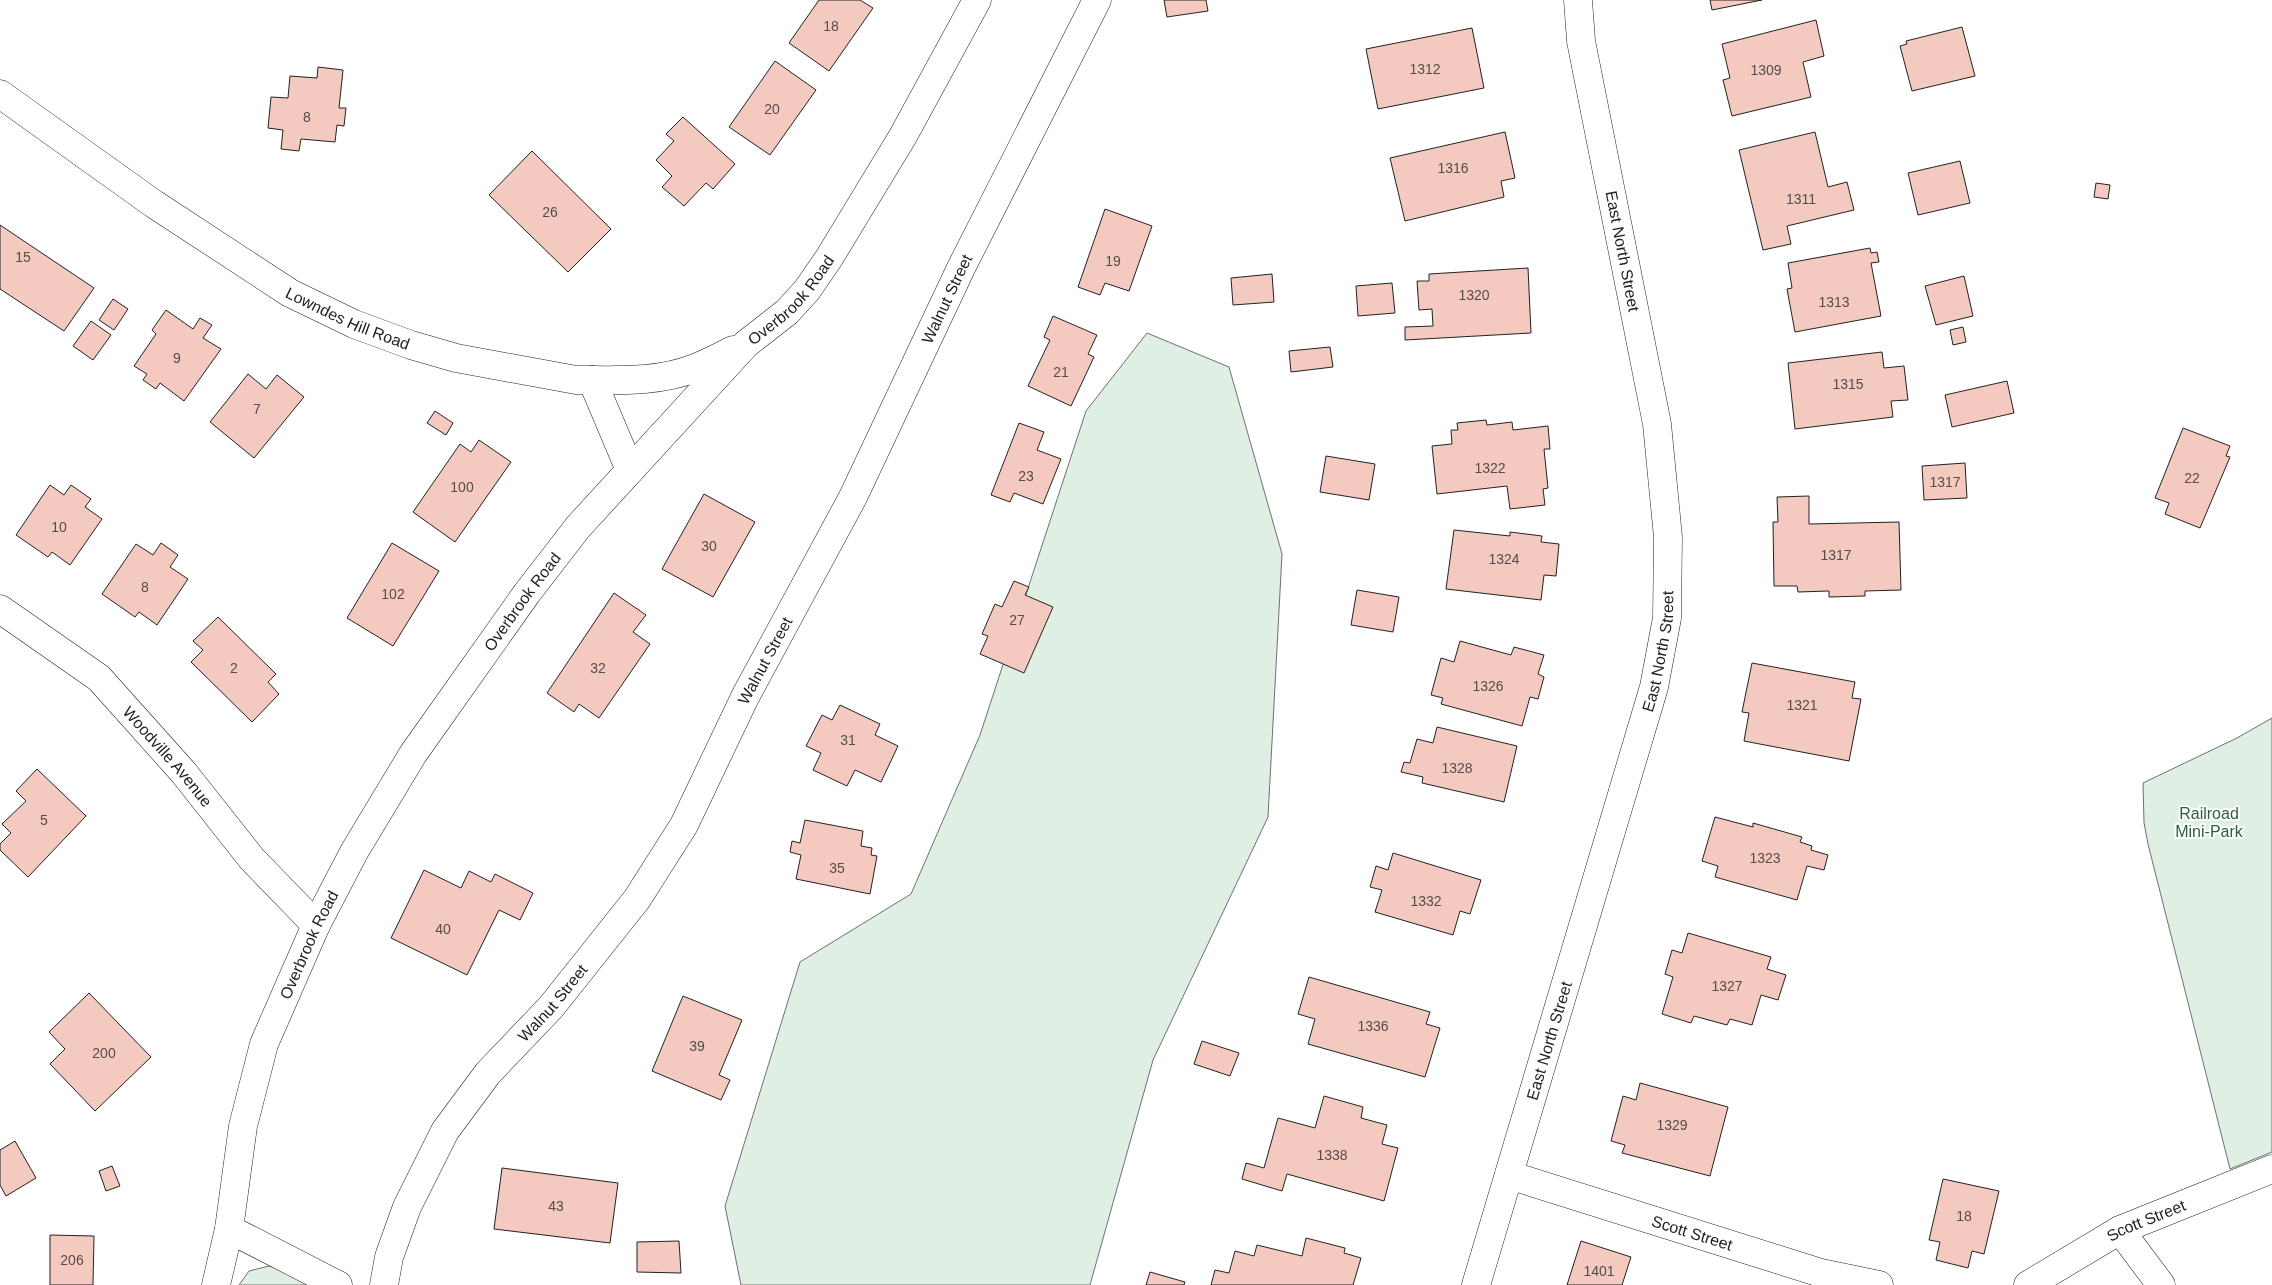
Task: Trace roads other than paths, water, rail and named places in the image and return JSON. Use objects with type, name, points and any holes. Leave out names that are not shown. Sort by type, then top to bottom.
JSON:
[{"type":"street","name":"Overbrook Road","points":[[216,1285],[229,1229],[243,1126],[264,1044],[316,925],[354,852],[413,754],[527,593],[578,527],[746,344],[787,312],[807,290],[829,258],[903,136],[977,0]]},
{"type":"street","name":"Walnut Street","points":[[384,1285],[390,1258],[408,1207],[445,1131],[488,1073],[551,1007],[637,899],[684,825],[745,697],[853,497],[961,268],[1097,0]]},
{"type":"street","name":"East North Street","points":[[1476,1285],[1654,687],[1667,618],[1668,537],[1657,424],[1581,41],[1578,0]]},
{"type":"street","name":"Lowndes Hill Road","points":[[0,94],[154,204],[290,293],[354,324],[411,344],[456,358],[576,380],[628,380],[665,376],[694,368],[746,344]]},
{"type":"street","points":[[592,380],[630,470]]},
{"type":"street","name":"Woodville Avenue","points":[[0,609],[99,678],[184,773],[252,859],[316,925]]},
{"type":"street","name":"Scott Street","points":[[2028,1285],[2120,1230],[2272,1169]]},
{"type":"street","name":"Scott Street","points":[[1509,1175],[1821,1273],[1879,1285]]},
{"type":"street","points":[[229,1229],[338,1285]]},
{"type":"street","points":[[2120,1230],[2161,1285]]},
{"type":"park label","name":"Railroad Mini-Park","points":[[2209,822]]}]
